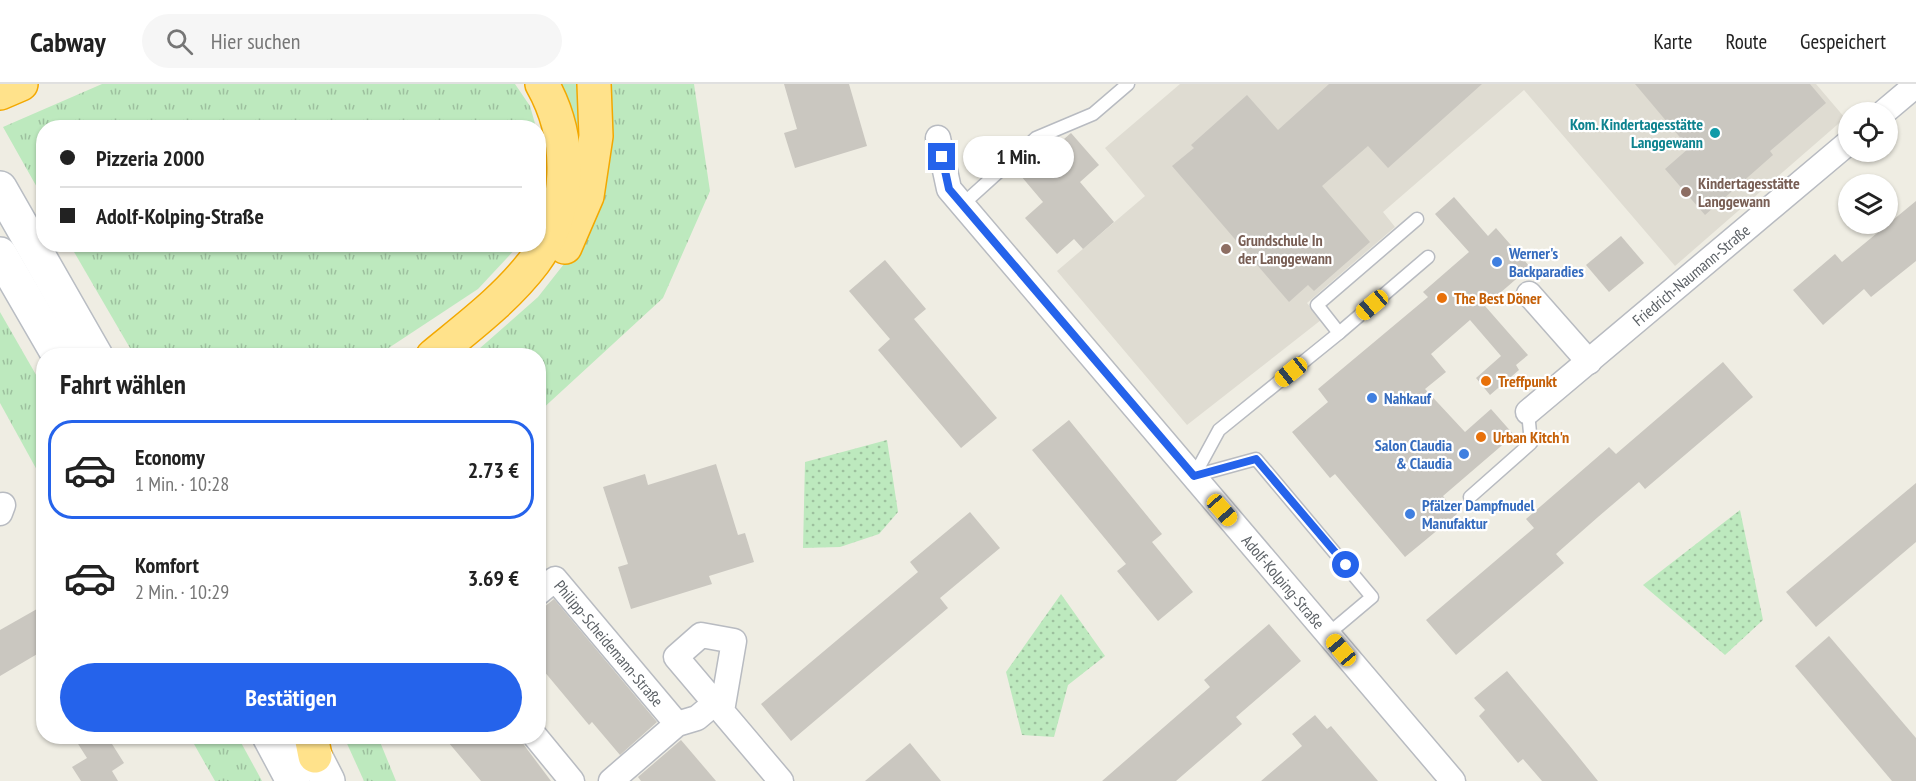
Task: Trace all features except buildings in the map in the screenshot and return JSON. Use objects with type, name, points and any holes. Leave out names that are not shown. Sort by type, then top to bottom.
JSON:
[{"type":"highway","points":[[0,93],[21,84]]},
{"type":"highway","points":[[542,84],[561,131],[566,164],[559,204],[546,240]]},
{"type":"highway","points":[[469,348],[530,292],[562,254],[586,196],[596,136],[594,84]]},
{"type":"highway","points":[[443,348],[514,285],[540,252]]},
{"type":"main road","points":[[3,193],[36,251]]},
{"type":"main road","points":[[37,252],[91,348]]},
{"type":"main road","points":[[0,254],[54,348]]},
{"type":"main road","points":[[274,744],[293,781]]},
{"type":"street","points":[[1896,102],[1916,85]]},
{"type":"street","name":"Adolf-Kolping-Straße","points":[[938,138],[949,189],[1453,781]]},
{"type":"street","name":"Friedrich-Naumann-Straße","points":[[1528,412],[1838,151]]},
{"type":"street","points":[[1529,294],[1589,362]]},
{"type":"street","name":"Philipp-Scheidemann-Straße","points":[[546,586],[555,579],[700,718],[781,781]]},
{"type":"street","name":"Philipp-Scheidemann-Straße","points":[[611,781],[700,718]]},
{"type":"street","points":[[542,744],[572,781]]},
{"type":"lane","points":[[963,204],[1036,138],[1093,114],[1128,84]]},
{"type":"lane","points":[[1339,333],[1317,305],[1417,219]]},
{"type":"lane","points":[[1194,476],[1219,430],[1428,257]]},
{"type":"lane","points":[[1470,497],[1531,443],[1528,412]]},
{"type":"lane","name":"Adolf-Kolping-Straße","points":[[1194,476],[1256,459],[1372,597],[1328,634]]},
{"type":"shaded area","name":"Grundschule In der Langgewann","points":[[1180,84],[1816,84],[1838,110],[1838,124],[1675,266],[1524,90],[1383,212],[1395,227],[1307,303],[1321,320],[1187,425],[1057,271],[1145,196],[1105,148]]},
{"type":"green space","points":[[102,84],[515,84],[530,106],[534,120],[36,120],[36,186],[3,127]]},
{"type":"green space","points":[[542,84],[594,84],[596,136],[566,164]]},
{"type":"green space","points":[[606,84],[694,84],[710,191],[663,298],[546,406],[546,348],[480,348],[538,297],[575,250]]},
{"type":"green space","points":[[74,252],[512,252],[478,289],[389,348],[130,348]]},
{"type":"green space","points":[[0,312],[36,375],[36,468],[0,403]]},
{"type":"green space","points":[[887,440],[898,512],[879,534],[840,547],[803,548],[805,462]]},
{"type":"green space","points":[[1740,510],[1763,620],[1725,655],[1643,585]]},
{"type":"green space","points":[[1061,594],[1105,656],[1068,685],[1054,737],[1022,735],[1006,672]]},
{"type":"green space","points":[[194,744],[242,744],[262,781],[215,781]]},
{"type":"green space","points":[[347,744],[381,744],[396,781],[364,781]]},
{"type":"place","name":"Kom. Kindertagesstätte Langgewann","points":[[1715,133]]},
{"type":"place","name":"Kindertagesstätte Langgewann","points":[[1686,192]]},
{"type":"place","name":"Grundschule In der Langgewann","points":[[1226,249]]},
{"type":"place","name":"Werner's Backparadies","points":[[1497,262]]},
{"type":"place","name":"The Best Döner","points":[[1442,298]]},
{"type":"place","name":"Treffpunkt","points":[[1486,381]]},
{"type":"place","name":"Nahkauf","points":[[1372,398]]},
{"type":"place","name":"Urban Kitch'n","points":[[1481,437]]},
{"type":"place","name":"Salon Claudia & Claudia","points":[[1464,454]]},
{"type":"place","name":"Pfälzer Dampfnudel Manufaktur","points":[[1410,514]]},
{"type":"route","points":[[942,157],[949,189],[1194,476],[1256,459],[1346,565]]}]
